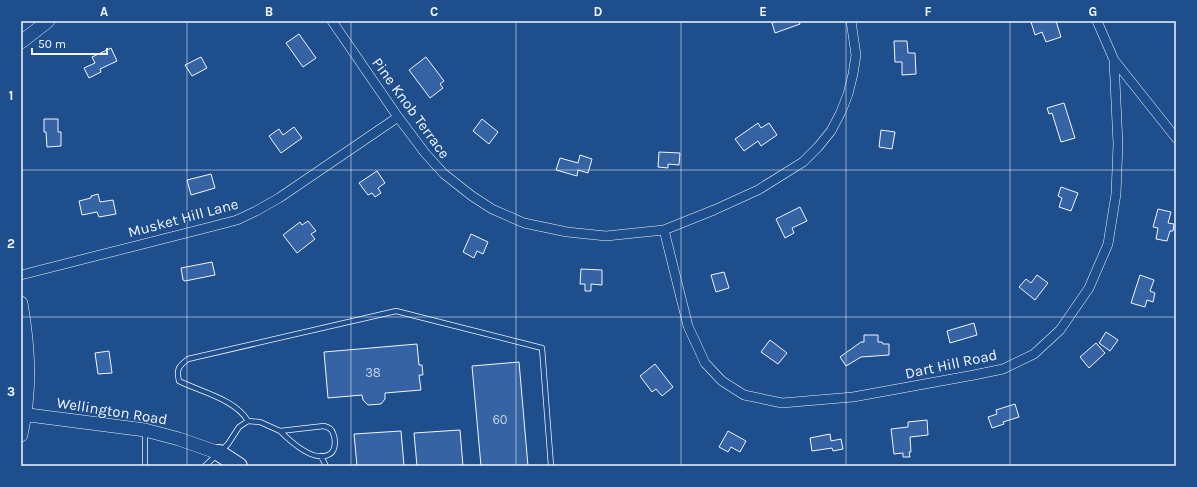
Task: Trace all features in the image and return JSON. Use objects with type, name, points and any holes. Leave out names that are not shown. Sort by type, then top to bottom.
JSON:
[{"type":"highway","points":[[219,453],[238,466]]},
{"type":"main road","points":[[21,42],[48,21]]},
{"type":"main road","points":[[21,303],[28,362],[28,400],[23,415],[21,435]]},
{"type":"main road","name":"Wellington Road","points":[[23,415],[145,430],[179,439],[219,453]]},
{"type":"street","name":"Pine Knob Terrace","points":[[332,21],[398,117],[425,153],[444,174],[472,196],[492,209],[524,223],[567,232],[606,236],[664,230],[758,190],[803,162],[818,148],[831,131],[848,94],[856,55],[851,21]]},
{"type":"street","points":[[1097,21],[1114,60],[1176,138]]},
{"type":"street","name":"Dart Hill Road","points":[[664,230],[688,326],[705,363],[722,381],[744,395],[782,403],[853,397],[1003,369],[1034,354],[1060,330],[1089,288],[1108,244],[1116,194],[1118,144],[1114,60]]},
{"type":"street","name":"Musket Hill Lane","points":[[21,275],[237,220],[279,198],[398,117]]},
{"type":"lane","points":[[248,421],[245,415],[236,407],[179,380],[177,372],[181,364],[188,359],[396,311],[542,348],[551,466]]},
{"type":"lane","points":[[205,466],[228,444],[239,428],[248,421],[260,422],[280,431],[292,443],[308,453],[321,456],[328,455],[333,451],[335,445],[333,433],[329,428],[324,426],[280,431]]},
{"type":"lane","points":[[145,430],[145,466]]},
{"type":"lane","points":[[321,456],[326,466]]},
{"type":"building","points":[[778,21],[799,21],[800,24],[775,33],[772,23]]},
{"type":"building","points":[[1056,21],[1061,37],[1046,42],[1042,32],[1035,35],[1031,22]]},
{"type":"building","points":[[299,34],[316,58],[303,67],[286,43]]},
{"type":"building","points":[[894,41],[907,41],[908,53],[915,53],[916,74],[902,75],[902,62],[895,62]]},
{"type":"building","points":[[111,48],[117,61],[100,69],[101,72],[89,78],[84,68],[95,63],[92,57]]},
{"type":"building","points":[[201,57],[207,68],[192,76],[185,65]]},
{"type":"building","points":[[426,57],[444,81],[440,84],[443,88],[430,98],[409,70]]},
{"type":"building","points":[[1064,103],[1075,138],[1061,142],[1052,113],[1049,114],[1047,108]]},
{"type":"building","points":[[44,119],[58,119],[58,132],[61,132],[61,146],[47,147],[46,132],[44,132]]},
{"type":"building","points":[[482,119],[498,132],[489,144],[473,131]]},
{"type":"building","points":[[758,123],[761,128],[769,123],[777,135],[761,146],[758,141],[744,151],[735,139]]},
{"type":"building","points":[[294,127],[302,138],[281,153],[269,136],[279,129],[283,135]]},
{"type":"building","points":[[881,130],[895,132],[892,149],[879,147]]},
{"type":"building","points":[[659,152],[680,153],[679,165],[668,164],[668,168],[658,167]]},
{"type":"building","points":[[580,155],[592,159],[588,173],[578,170],[577,176],[556,170],[560,158],[578,163]]},
{"type":"building","points":[[377,171],[385,183],[378,188],[381,193],[375,197],[372,193],[368,195],[359,183]]},
{"type":"building","points":[[211,174],[215,188],[191,195],[187,180]]},
{"type":"building","points":[[1061,187],[1078,193],[1071,211],[1059,207],[1062,198],[1058,196]]},
{"type":"building","points":[[98,194],[100,202],[113,200],[116,214],[99,217],[97,212],[82,215],[79,201],[91,198],[91,196]]},
{"type":"building","points":[[800,207],[807,221],[792,228],[794,233],[785,238],[776,219]]},
{"type":"building","points":[[1158,209],[1171,212],[1168,223],[1174,224],[1173,231],[1170,231],[1167,241],[1156,239],[1158,228],[1153,227]]},
{"type":"building","points":[[308,221],[316,231],[311,234],[315,239],[297,253],[283,235],[300,222],[302,225]]},
{"type":"building","points":[[471,234],[488,242],[483,254],[477,251],[474,258],[463,252]]},
{"type":"building","points":[[212,262],[215,275],[185,281],[183,280],[181,268]]},
{"type":"building","points":[[581,269],[602,270],[602,285],[591,284],[591,291],[585,291],[585,284],[580,284]]},
{"type":"building","points":[[724,272],[729,288],[716,292],[711,275]]},
{"type":"building","points":[[1037,275],[1048,283],[1035,300],[1019,287],[1026,279],[1031,283]]},
{"type":"building","points":[[1140,275],[1154,280],[1150,291],[1155,293],[1153,302],[1147,300],[1145,307],[1131,303]]},
{"type":"building","points":[[974,323],[977,335],[950,343],[947,331]]},
{"type":"building","points":[[1106,332],[1118,340],[1110,351],[1099,343]]},
{"type":"building","points":[[864,335],[878,335],[878,342],[889,344],[889,355],[861,357],[846,366],[840,357],[861,342],[864,342]]},
{"type":"building","points":[[770,340],[787,353],[778,364],[761,352]]},
{"type":"building","points":[[1096,343],[1105,353],[1089,368],[1080,357]]},
{"type":"building","points":[[417,344],[419,365],[422,365],[423,375],[419,375],[421,390],[385,393],[385,399],[381,404],[368,405],[363,400],[362,395],[328,398],[324,352]]},
{"type":"building","points":[[109,351],[112,373],[98,374],[95,353]]},
{"type":"building","points":[[519,362],[528,466],[481,466],[472,366]]},
{"type":"building","points":[[655,364],[673,387],[662,396],[656,389],[652,392],[640,376]]},
{"type":"building","points":[[1015,404],[1019,417],[1003,422],[1004,424],[992,428],[988,417],[997,414],[996,410]]},
{"type":"building","points":[[927,420],[928,435],[910,437],[910,457],[903,457],[903,453],[894,454],[891,429],[908,427],[908,422]]},
{"type":"building","points":[[460,430],[463,466],[417,466],[414,433]]},
{"type":"building","points":[[401,431],[404,466],[357,466],[354,434]]},
{"type":"building","points":[[728,431],[746,441],[740,452],[731,447],[728,452],[719,447]]},
{"type":"building","points":[[830,434],[831,441],[841,439],[843,449],[833,451],[832,448],[812,451],[810,438]]}]
